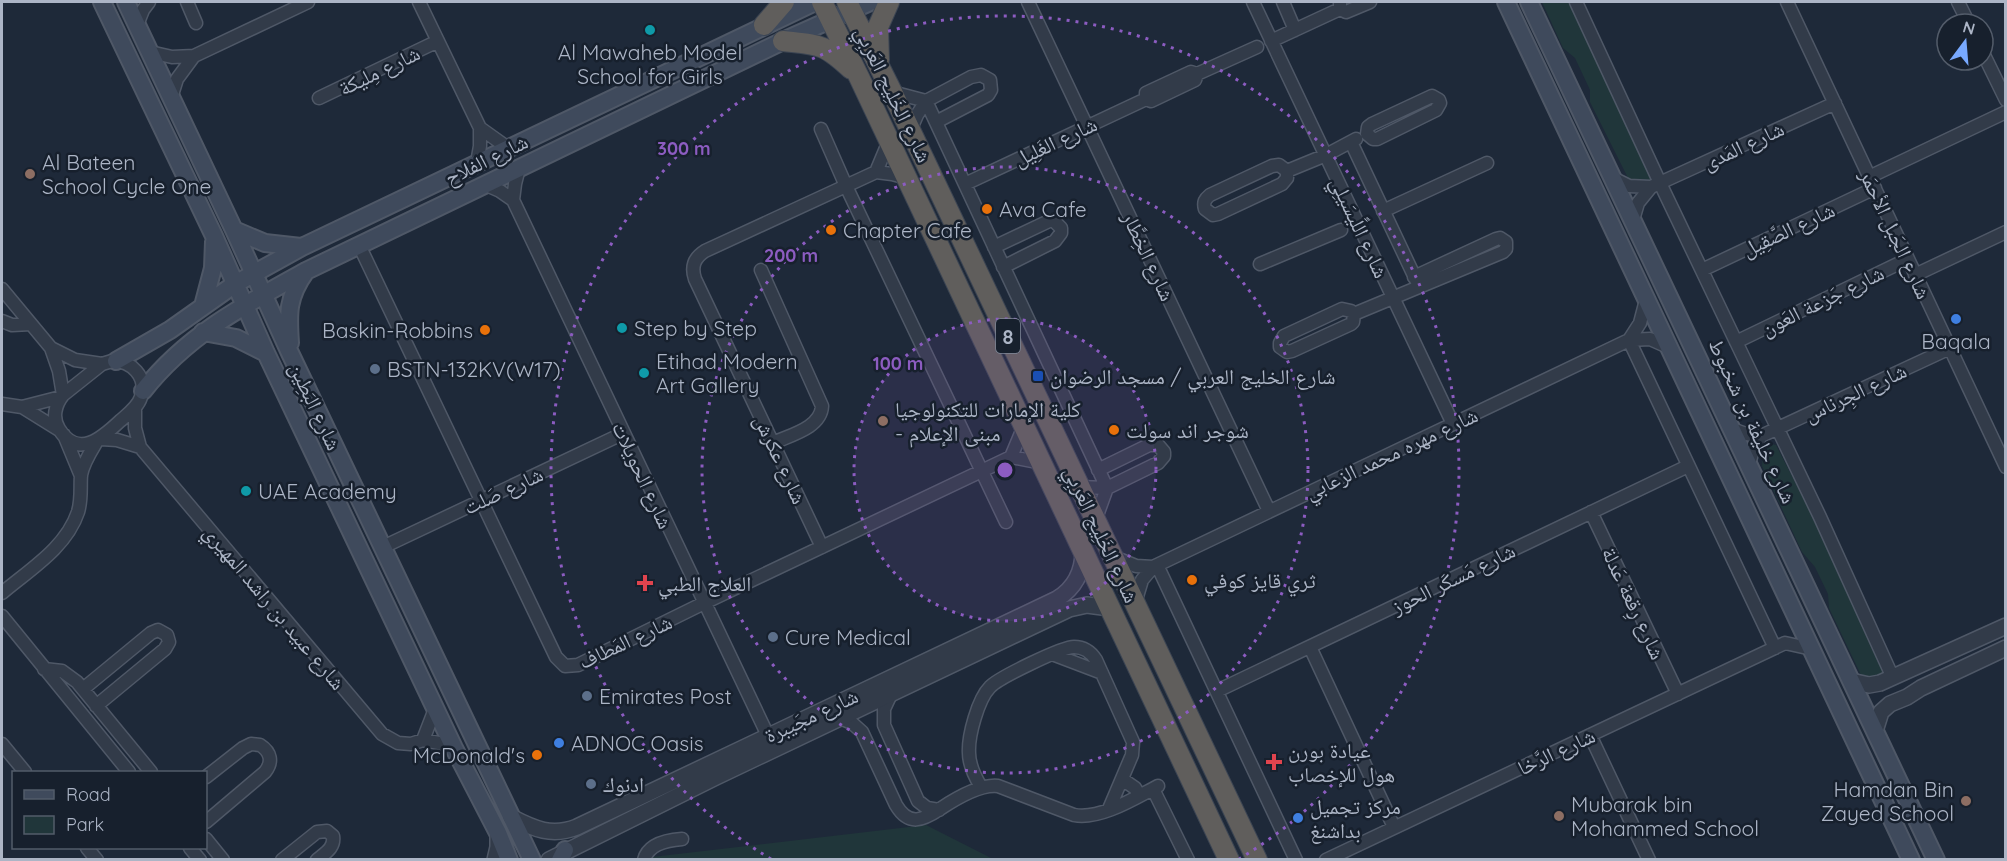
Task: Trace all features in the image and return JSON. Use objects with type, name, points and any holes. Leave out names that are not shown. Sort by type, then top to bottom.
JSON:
[{"type":"highway","points":[[764,25],[784,2]]},
{"type":"highway","name":"شارع الخَلِيج العَربِي","points":[[822,2],[860,77],[1229,860]]},
{"type":"highway","points":[[879,69],[878,27],[889,2]]},
{"type":"highway","name":"شارع الخَلِيج العَربِي","points":[[849,6],[1257,860]]},
{"type":"highway","points":[[783,41],[818,45],[827,49],[860,77]]},
{"type":"main road","name":"شارع البَطِين","points":[[102,2],[266,353],[509,860]]},
{"type":"main road","name":"شارع البَطِين","points":[[126,2],[290,353],[532,860]]},
{"type":"main road","name":"شارع الفلاح","points":[[109,363],[170,330],[235,284],[302,247],[814,2]]},
{"type":"main road","name":"شارع الفلاح","points":[[143,391],[165,365],[203,332],[263,294],[484,184],[831,20],[849,6],[870,2]]},
{"type":"main road","name":"شارع خليفة بن شخبوط","points":[[1506,2],[1911,860]]},
{"type":"main road","name":"شارع خليفة بن شخبوط","points":[[1529,2],[1936,860]]},
{"type":"main road","points":[[234,230],[265,243],[302,247]]},
{"type":"main road","points":[[203,306],[213,268],[213,236]]},
{"type":"main road","points":[[290,353],[288,316],[290,301],[306,271]]},
{"type":"main road","points":[[203,332],[236,338],[266,353]]},
{"type":"street","points":[[137,25],[149,2]]},
{"type":"street","points":[[187,2],[196,23]]},
{"type":"street","points":[[150,52],[172,57],[194,56],[308,2]]},
{"type":"street","name":"شارع مِليكة","points":[[419,2],[480,128],[477,163]]},
{"type":"street","name":"شارع الخِطَّار","points":[[1028,2],[1269,511]]},
{"type":"street","name":"شارع اللِّيسَيلِي","points":[[1252,2],[1453,424]]},
{"type":"street","points":[[1283,2],[1296,30]]},
{"type":"street","points":[[1271,41],[1341,5],[1346,12],[1370,2]]},
{"type":"street","points":[[1576,2],[1605,61],[1656,185],[1702,270],[1893,678]]},
{"type":"street","name":"شارع الجَبل الأحمَر","points":[[1787,2],[2006,467]]},
{"type":"street","name":"شارع مِليكة","points":[[319,98],[438,41]]},
{"type":"street","name":"شارع الغَلِيل","points":[[965,184],[1146,99],[1146,93],[1191,72],[1197,74],[1257,47]]},
{"type":"street","points":[[171,98],[177,79],[194,56]]},
{"type":"street","points":[[1992,72],[2006,100]]},
{"type":"street","name":"شارع الخَلِيج العَربِي","points":[[910,131],[926,101],[976,75],[990,80],[991,90],[988,95],[936,122]]},
{"type":"street","name":"شارع الخَلِيج العَربِي","points":[[892,92],[926,101]]},
{"type":"street","name":"شارع اللِّيسَيلِي","points":[[1287,171],[1351,142],[1366,134],[1368,127],[1372,124],[1428,97],[1436,97],[1439,100],[1439,107],[1436,110],[1377,139],[1369,138],[1366,134]]},
{"type":"street","points":[[926,101],[1107,488]]},
{"type":"street","name":"شارع المَدى","points":[[1656,185],[1835,103]]},
{"type":"street","name":"شارع الصَّقِيل","points":[[1702,270],[2006,112]]},
{"type":"street","name":"شارع مِليكة","points":[[480,128],[508,148]]},
{"type":"street","points":[[821,129],[1006,522]]},
{"type":"street","points":[[890,141],[876,172],[907,178]]},
{"type":"street","points":[[1351,142],[1417,283]]},
{"type":"street","points":[[1383,211],[1487,163]]},
{"type":"street","name":"شارع اللِّيسَيلِي","points":[[1279,165],[1287,171],[1287,178],[1282,183],[1218,214],[1213,215],[1204,209],[1204,203],[1210,195],[1272,166],[1279,165]]},
{"type":"street","points":[[513,200],[514,184],[519,168]]},
{"type":"street","name":"شارع عكرش","points":[[822,547],[695,279],[693,265],[705,251],[876,172]]},
{"type":"street","points":[[1613,178],[1629,186],[1656,185]]},
{"type":"street","points":[[484,184],[513,200]]},
{"type":"street","points":[[1633,220],[1638,203],[1656,185]]},
{"type":"street","name":"شارع الحويلات","points":[[513,200],[771,742]]},
{"type":"street","points":[[994,247],[1049,220],[1054,221],[1061,228],[1061,234],[1055,241],[1003,267]]},
{"type":"street","points":[[1260,264],[1341,230]]},
{"type":"street","points":[[1915,275],[2006,232]]},
{"type":"street","name":"شارع اللِّيسَيلِي","points":[[1354,314],[1394,299],[1417,283],[1496,238],[1506,242],[1506,249],[1503,252],[1417,283]]},
{"type":"street","name":"شارع المَطاف","points":[[359,245],[556,657],[565,666],[578,665],[1011,457]]},
{"type":"street","name":"شارع جَزعة العَون","points":[[1736,342],[1908,259]]},
{"type":"street","points":[[761,270],[822,406],[821,414],[815,423],[773,443]]},
{"type":"street","points":[[2,289],[51,348],[59,371],[62,396],[55,413],[81,476]]},
{"type":"street","points":[[1629,340],[1640,323],[1647,300]]},
{"type":"street","name":"شارع اللِّيسَيلِي","points":[[1347,309],[1354,314],[1351,324],[1292,351],[1287,352],[1280,347],[1284,336],[1333,314],[1347,309]]},
{"type":"street","points":[[2,321],[12,325],[31,324]]},
{"type":"street","points":[[1629,340],[1650,339],[1668,347]]},
{"type":"street","points":[[1629,340],[1688,466],[1780,646]]},
{"type":"street","name":"شارع مهره محمد الزعابي","points":[[1155,566],[1629,340]]},
{"type":"street","points":[[2,593],[53,550],[67,534],[80,506],[81,476],[88,458],[99,440],[135,408],[143,391],[141,378],[134,368],[123,362],[75,360],[51,348]]},
{"type":"street","name":"شارع الجِرناس","points":[[1761,436],[1950,348]]},
{"type":"street","points":[[2,404],[22,407],[62,396],[109,363]]},
{"type":"street","points":[[22,407],[80,444],[99,440],[117,440],[140,447]]},
{"type":"street","points":[[135,408],[135,428],[140,447]]},
{"type":"street","points":[[1024,426],[1011,457],[1042,463]]},
{"type":"street","points":[[1732,429],[1761,436],[1753,450],[1749,465]]},
{"type":"street","name":"شارع صَلت","points":[[383,547],[624,433]]},
{"type":"street","name":"شارع الخَلِيج العَربِي","points":[[1079,487],[1107,488],[1158,463],[1164,456],[1164,452],[1158,445],[1149,445],[1098,470]]},
{"type":"street","name":"شارع عبيد بن راشد المهيري","points":[[140,447],[382,734],[392,741],[404,744],[423,741],[454,748]]},
{"type":"street","name":"شارع مَسكَر الحوز","points":[[1217,691],[1688,466]]},
{"type":"street","name":"شارع الخَلِيج العَربِي","points":[[1095,522],[1107,488]]},
{"type":"street","name":"شارع رِقعة عَدلة","points":[[1591,512],[1678,694]]},
{"type":"street","name":"شارع مجَيبرة","points":[[549,860],[563,855],[771,742],[1057,599],[1070,588],[1078,577],[1083,551]]},
{"type":"street","points":[[1112,557],[1136,566],[1155,566]]},
{"type":"street","points":[[1135,604],[1142,580],[1155,566]]},
{"type":"street","points":[[1155,566],[1217,691],[1296,860]]},
{"type":"street","name":"شارع مجَيبرة","points":[[511,817],[548,832],[572,829],[771,742],[840,718],[1069,609],[1087,605],[1110,608]]},
{"type":"street","points":[[1780,646],[1795,627],[1796,615]]},
{"type":"street","points":[[2,616],[128,771]]},
{"type":"street","points":[[1851,681],[1869,685],[1893,678],[2006,626]]},
{"type":"street","points":[[83,690],[151,633],[158,630],[167,635],[169,642],[165,649],[96,706]]},
{"type":"street","points":[[1780,646],[1812,649]]},
{"type":"street","name":"شارع الرَّخا","points":[[1326,860],[1780,646]]},
{"type":"street","points":[[981,788],[974,774],[969,751],[981,699],[989,687],[998,680],[1052,654],[1071,647],[1082,648],[1094,656],[1133,742],[1132,755],[1109,809]]},
{"type":"street","points":[[1310,647],[1394,827]]},
{"type":"street","points":[[1875,731],[1879,717],[1885,708],[2006,648]]},
{"type":"street","points":[[1913,693],[1908,684],[1910,676],[1943,660],[1952,651]]},
{"type":"street","points":[[44,669],[57,669],[68,674],[150,771]]},
{"type":"street","points":[[891,694],[884,709],[884,725],[918,801],[927,808],[939,810]]},
{"type":"street","points":[[423,741],[435,709]]},
{"type":"street","points":[[840,718],[852,723],[865,737],[892,799],[902,813],[918,819],[929,817],[981,788],[998,786],[1080,816],[1091,816],[1156,787],[1188,860]]},
{"type":"street","points":[[1590,735],[1649,860]]},
{"type":"street","points":[[2,744],[24,771]]},
{"type":"street","points":[[207,776],[247,745],[260,745],[269,755],[270,764],[265,772],[207,821]]},
{"type":"street","points":[[1122,779],[1135,788],[1139,795]]},
{"type":"street","points":[[902,813],[913,811],[918,801]]},
{"type":"street","points":[[282,860],[317,832],[327,831],[333,836],[333,843],[330,849],[317,860]]},
{"type":"street","points":[[495,860],[498,833]]},
{"type":"street","points":[[644,860],[650,849],[659,843],[682,839]]},
{"type":"street","points":[[207,840],[222,860]]},
{"type":"green space","points":[[1542,2],[1571,2],[1654,176],[1647,185],[1637,184],[1628,178],[1590,102],[1590,90],[1575,58],[1563,48]]},
{"type":"green space","points":[[1771,444],[1776,445],[1843,575],[1882,662],[1884,680],[1867,682],[1861,675],[1829,608],[1828,594],[1815,567],[1802,552],[1762,466],[1763,453]]},
{"type":"green space","points":[[926,825],[993,859],[653,860],[652,857]]},
{"type":"place","name":"Al Mawaheb Model School for Girls","points":[[650,30]]},
{"type":"place","name":"Al Bateen School Cycle One","points":[[30,174]]},
{"type":"place","name":"Ava Cafe","points":[[987,209]]},
{"type":"place","name":"Chapter Cafe","points":[[831,230]]},
{"type":"place","name":"Baqala","points":[[1956,319]]},
{"type":"place","name":"Step by Step","points":[[622,328]]},
{"type":"place","name":"Baskin-Robbins","points":[[485,330]]},
{"type":"place","name":"BSTN-132KV(W17)","points":[[375,369]]},
{"type":"place","name":"Etihad Modern Art Gallery","points":[[644,373]]},
{"type":"place","name":"شارع الخليج العربي / مسجد الرضوان","points":[[1038,376]]},
{"type":"place","name":"كلية الإمارات للتكنولوجيا - مبنى الإعلام","points":[[883,421]]},
{"type":"place","name":"شوجر اند سولت","points":[[1114,430]]},
{"type":"place","name":"UAE Academy","points":[[246,491]]},
{"type":"place","name":"ثري قايز كوفي","points":[[1192,580]]},
{"type":"place","name":"العلاج الطبي","points":[[645,583]]},
{"type":"place","name":"Cure Medical","points":[[773,637]]},
{"type":"place","name":"Emirates Post","points":[[587,696]]},
{"type":"place","name":"ADNOC Oasis","points":[[559,743]]},
{"type":"place","name":"McDonald's","points":[[537,755]]},
{"type":"place","name":"عيادة بورن هول للإخصاب","points":[[1274,762]]},
{"type":"place","name":"ادنوك","points":[[591,784]]},
{"type":"place","name":"Hamdan Bin Zayed School","points":[[1966,801]]},
{"type":"place","name":"Mubarak bin Mohammed School","points":[[1559,816]]},
{"type":"place","name":"مركز تجميل بداشنغ","points":[[1298,818]]}]
